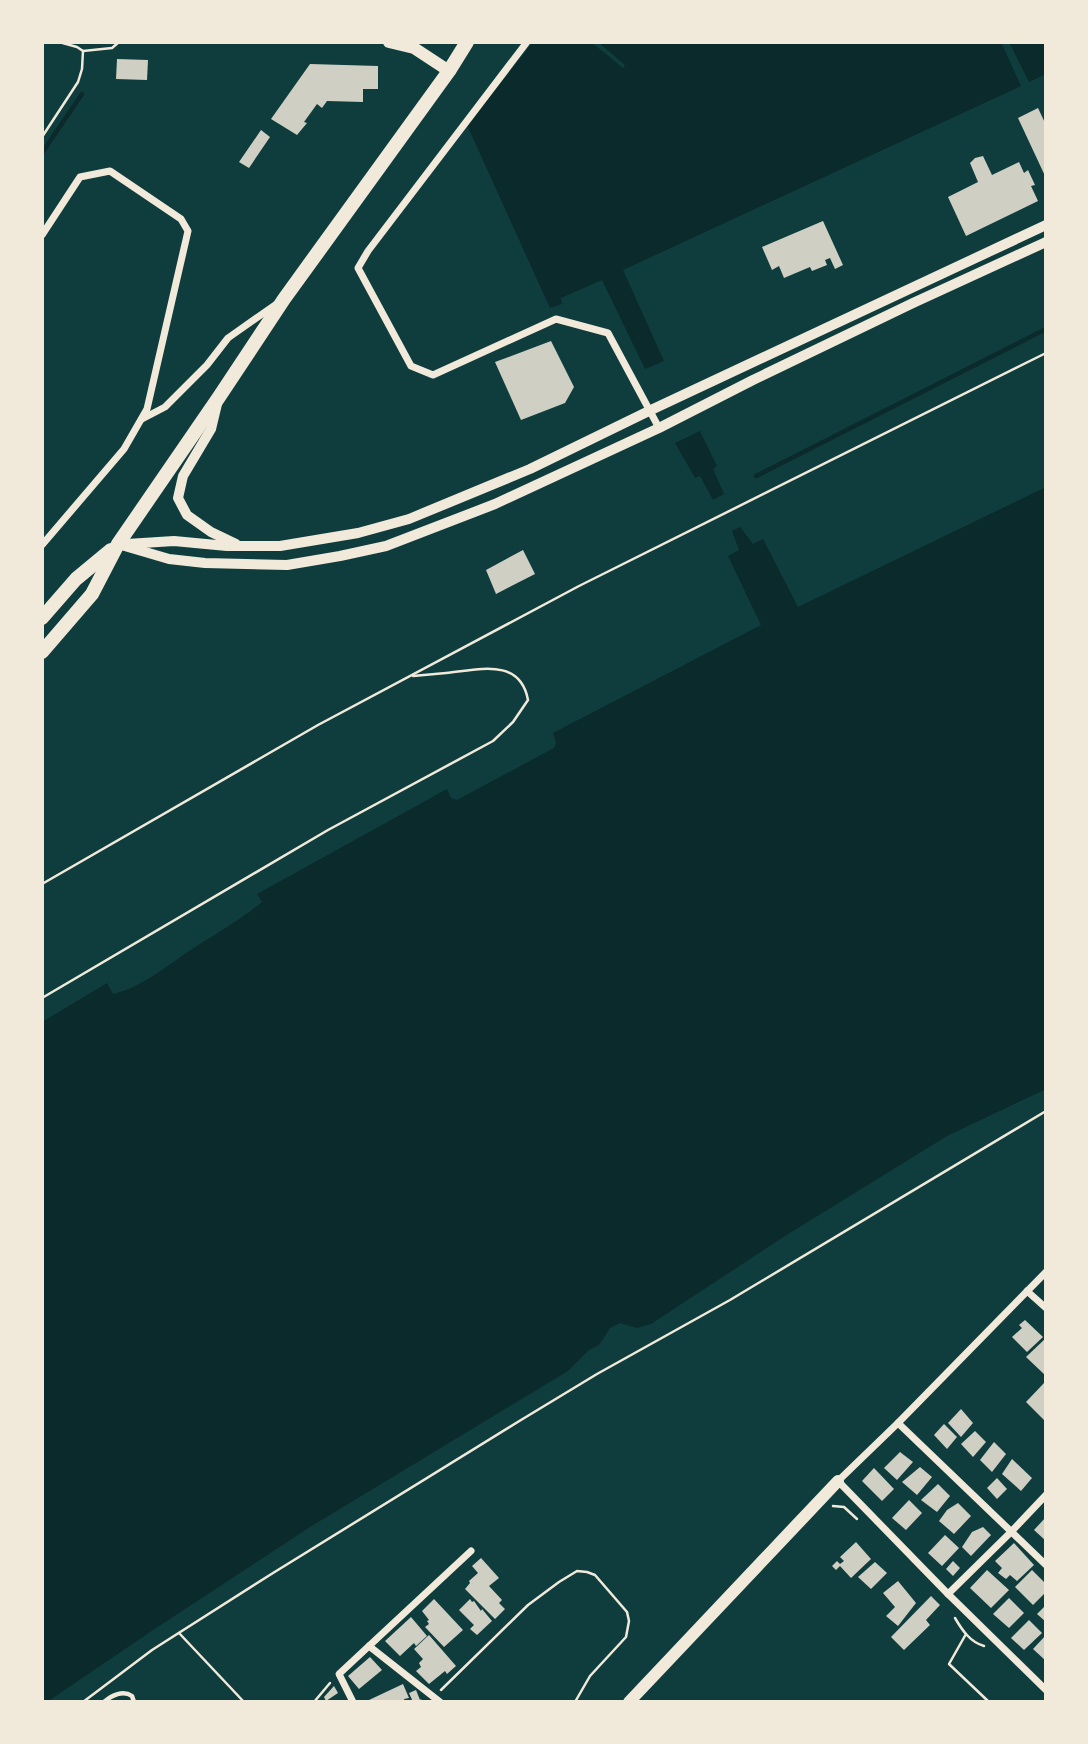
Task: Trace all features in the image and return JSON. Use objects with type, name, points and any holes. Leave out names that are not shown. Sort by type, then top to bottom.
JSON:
[{"type":"main road","points":[[389,42],[414,48],[449,71]]},
{"type":"main road","points":[[42,652],[92,594],[118,544],[284,299],[449,71],[467,42]]},
{"type":"main road","points":[[42,618],[76,579],[118,544]]},
{"type":"main road","points":[[629,1702],[838,1481]]},
{"type":"street","points":[[527,42],[376,240],[358,268],[411,366],[433,376],[556,319],[608,333],[659,428]]},
{"type":"street","points":[[42,235],[80,177],[110,171],[181,219],[188,231],[147,409],[124,449],[42,545]]},
{"type":"street","points":[[118,544],[174,541],[280,546],[358,533],[409,519],[530,469],[1046,225]]},
{"type":"street","points":[[118,544],[169,559],[205,563],[286,565],[386,546],[495,504],[659,428],[913,303],[1046,243]]},
{"type":"street","points":[[141,420],[165,407],[228,338],[284,299]]},
{"type":"street","points":[[219,397],[211,429],[183,477],[178,498],[187,514],[211,532],[240,546]]},
{"type":"street","points":[[1046,1272],[838,1481],[947,1594],[1046,1690]]},
{"type":"street","points":[[1027,1291],[1046,1308]]},
{"type":"street","points":[[898,1423],[1046,1565]]},
{"type":"street","points":[[947,1594],[1046,1495]]},
{"type":"street","points":[[353,1702],[339,1674],[471,1551]]},
{"type":"street","points":[[369,1646],[437,1699]]},
{"type":"lane","points":[[104,1702],[123,1693],[132,1696],[134,1702]]},
{"type":"path","points":[[59,42],[83,51],[111,48],[119,42]]},
{"type":"path","points":[[42,137],[78,82],[83,51]]},
{"type":"path","points":[[42,884],[318,725],[579,586],[1046,354]]},
{"type":"path","points":[[42,998],[328,830],[493,741],[513,722],[528,700],[520,678],[508,671],[491,668],[410,676]]},
{"type":"path","points":[[83,1702],[152,1650],[597,1374],[730,1300],[1046,1111]]},
{"type":"path","points":[[831,1506],[845,1507],[864,1525]]},
{"type":"path","points":[[437,1699],[528,1605],[568,1576],[587,1572],[594,1575],[627,1612],[629,1621],[626,1637],[590,1676],[575,1702]]},
{"type":"path","points":[[950,1608],[966,1634],[979,1645],[992,1648]]},
{"type":"path","points":[[179,1633],[244,1702]]},
{"type":"path","points":[[966,1634],[949,1664],[989,1702]]},
{"type":"path","points":[[314,1702],[339,1674]]},
{"type":"water","points":[[533,42],[591,42],[623,68],[625,65],[598,42],[1001,42],[1021,86],[623,270],[664,361],[645,369],[602,280],[561,298],[562,304],[550,308],[467,125]]},
{"type":"water","points":[[1009,42],[1046,42],[1046,74],[1029,82]]},
{"type":"water","points":[[700,431],[717,466],[713,469],[724,494],[713,500],[700,476],[695,478],[675,443]]},
{"type":"water","points":[[1046,487],[1046,1089],[947,1136],[785,1236],[651,1324],[637,1328],[620,1323],[610,1328],[599,1345],[589,1350],[568,1371],[310,1527],[47,1702],[42,1702],[42,1022],[107,983],[113,994],[143,982],[253,909],[262,902],[257,894],[447,789],[451,798],[457,800],[554,748],[556,742],[553,733],[761,625],[728,556],[739,550],[732,531],[740,527],[753,544],[763,539],[798,607]]},
{"type":"building","points":[[117,59],[148,60],[147,80],[116,79]]},
{"type":"building","points":[[310,64],[378,66],[378,89],[363,89],[363,102],[327,101],[322,108],[317,104],[297,135],[271,119]]},
{"type":"building","points":[[1038,108],[1046,125],[1046,178],[1018,118]]},
{"type":"building","points":[[261,130],[270,137],[249,168],[239,162]]},
{"type":"building","points":[[983,156],[992,175],[1019,162],[1024,173],[1028,170],[1038,201],[966,236],[948,197],[978,182],[970,163]]},
{"type":"building","points":[[823,221],[843,265],[835,269],[830,258],[825,260],[827,265],[812,271],[810,267],[784,278],[779,266],[772,270],[762,247]]},
{"type":"building","points":[[551,341],[574,387],[565,403],[521,420],[495,362]]},
{"type":"building","points":[[523,550],[535,574],[496,594],[486,570]]},
{"type":"building","points":[[1025,1320],[1043,1337],[1027,1352],[1012,1337],[1022,1328],[1019,1325]]},
{"type":"building","points":[[1046,1338],[1046,1376],[1026,1357]]},
{"type":"building","points":[[1044,1383],[1046,1385],[1046,1422],[1026,1402]]},
{"type":"building","points":[[961,1409],[973,1423],[961,1437],[948,1423]]},
{"type":"building","points":[[944,1424],[957,1437],[947,1449],[934,1435]]},
{"type":"building","points":[[975,1431],[986,1442],[973,1457],[961,1444]]},
{"type":"building","points":[[994,1442],[1006,1454],[992,1472],[980,1460]]},
{"type":"building","points":[[900,1452],[913,1462],[897,1480],[884,1468]]},
{"type":"building","points":[[1012,1459],[1032,1478],[1021,1491],[1002,1474]]},
{"type":"building","points":[[920,1467],[932,1477],[917,1495],[902,1482]]},
{"type":"building","points":[[874,1468],[894,1489],[882,1501],[862,1481]]},
{"type":"building","points":[[997,1478],[1007,1489],[997,1499],[987,1488]]},
{"type":"building","points":[[938,1484],[950,1496],[937,1512],[921,1500]]},
{"type":"building","points":[[909,1500],[922,1513],[906,1530],[892,1518]]},
{"type":"building","points":[[958,1503],[971,1516],[954,1534],[939,1521],[947,1510]]},
{"type":"building","points":[[1046,1517],[1046,1541],[1034,1530]]},
{"type":"building","points":[[983,1527],[991,1535],[971,1556],[962,1547],[972,1532]]},
{"type":"building","points":[[945,1535],[959,1548],[942,1566],[928,1553]]},
{"type":"building","points":[[856,1542],[871,1559],[851,1578],[840,1566],[836,1570],[832,1566],[837,1561],[840,1564],[844,1561],[840,1557]]},
{"type":"building","points":[[1014,1543],[1034,1565],[1017,1581],[1010,1575],[1006,1579],[998,1573],[1002,1568],[995,1561]]},
{"type":"building","points":[[481,1558],[499,1578],[489,1586],[502,1600],[499,1603],[505,1609],[495,1619],[465,1589],[478,1573],[472,1566]]},
{"type":"building","points":[[953,1561],[960,1568],[953,1576],[946,1569]]},
{"type":"building","points":[[875,1562],[887,1573],[871,1589],[858,1577]]},
{"type":"building","points":[[987,1570],[1009,1590],[991,1608],[970,1588]]},
{"type":"building","points":[[1032,1570],[1046,1584],[1046,1592],[1033,1605],[1015,1587]]},
{"type":"building","points":[[898,1581],[916,1603],[898,1626],[886,1616],[895,1607],[883,1593]]},
{"type":"building","points":[[931,1596],[940,1605],[926,1620],[930,1625],[904,1650],[891,1637]]},
{"type":"building","points":[[1009,1598],[1024,1613],[1009,1628],[993,1614]]},
{"type":"building","points":[[434,1599],[463,1630],[444,1647],[425,1627],[429,1620],[422,1611]]},
{"type":"building","points":[[470,1599],[492,1621],[477,1635],[470,1629],[474,1625],[459,1610]]},
{"type":"building","points":[[1046,1605],[1046,1622],[1037,1614]]},
{"type":"building","points":[[411,1617],[427,1636],[416,1646],[414,1643],[400,1656],[385,1641]]},
{"type":"building","points":[[1029,1620],[1042,1633],[1024,1650],[1011,1638]]},
{"type":"building","points":[[429,1635],[456,1666],[429,1684],[416,1671],[421,1667],[419,1663],[423,1659],[414,1649]]},
{"type":"building","points":[[1046,1635],[1046,1661],[1033,1649]]},
{"type":"building","points":[[370,1657],[382,1670],[359,1689],[348,1676]]},
{"type":"building","points":[[403,1684],[409,1698],[404,1699],[405,1702],[369,1700]]},
{"type":"building","points":[[334,1686],[338,1693],[326,1701],[324,1697]]},
{"type":"building","points":[[416,1690],[423,1702],[413,1702],[409,1693]]},
{"type":"waterway","points":[[42,153],[82,94]]},
{"type":"waterway","points":[[756,476],[1046,329]]}]
